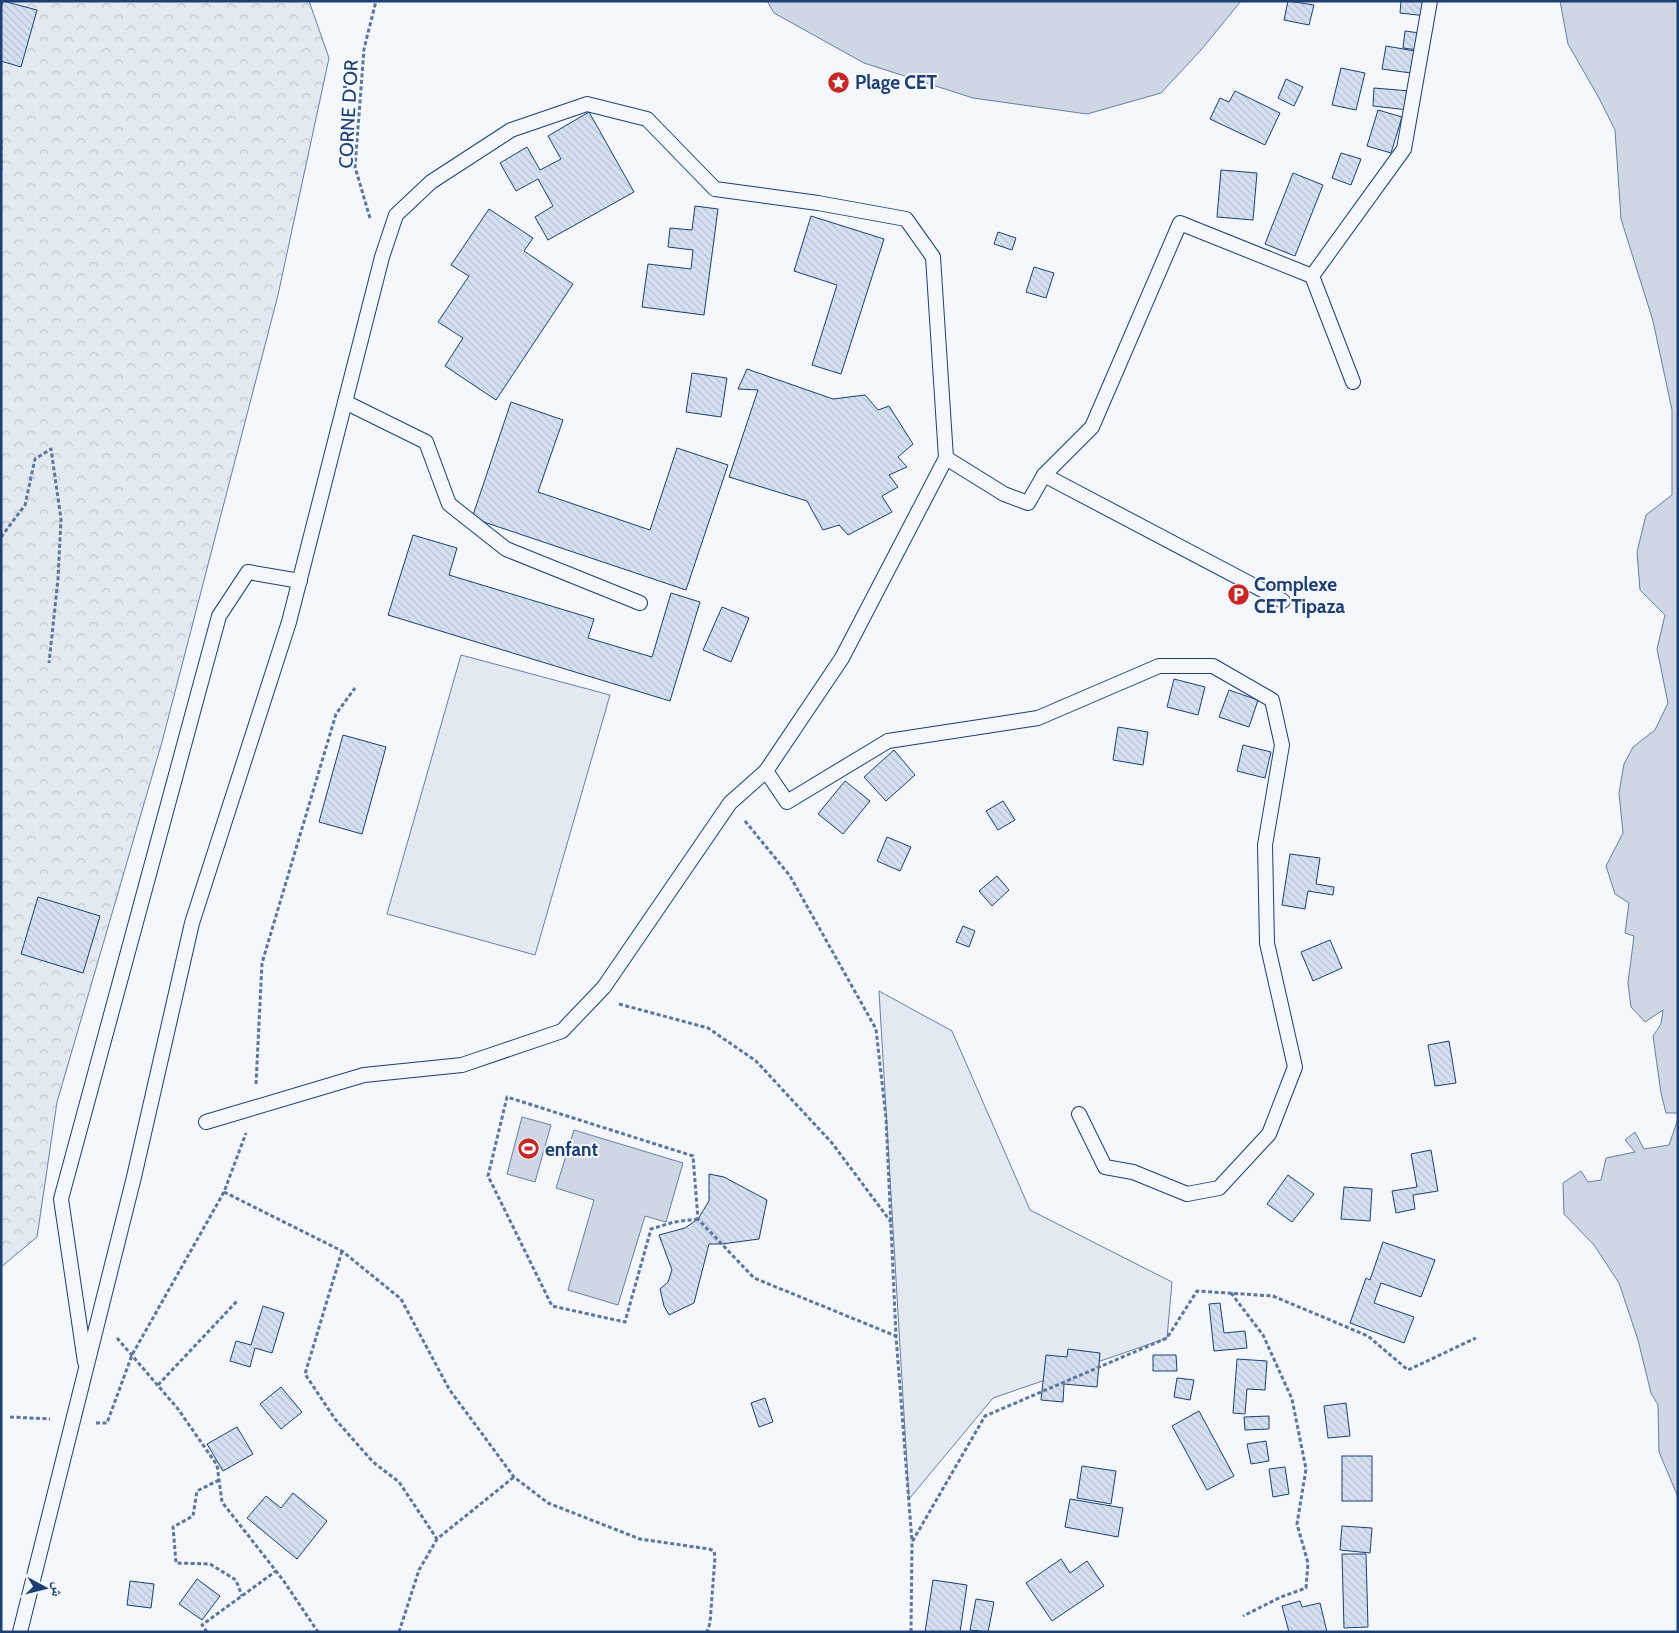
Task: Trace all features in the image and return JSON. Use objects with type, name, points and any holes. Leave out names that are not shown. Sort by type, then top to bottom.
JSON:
[{"type":"lane","points":[[1312,276],[1404,149],[1430,1]]},
{"type":"lane","points":[[20,1632],[134,1177],[192,923],[289,622],[382,257],[396,215],[431,182],[511,130],[587,104],[647,119],[715,189],[818,203],[906,219],[933,257],[946,458],[842,658],[766,771],[730,803],[604,987],[562,1031],[462,1065],[364,1075],[206,1122]]},
{"type":"lane","points":[[946,458],[1004,494],[1028,503],[1044,475],[1092,427],[1180,223],[1312,276],[1353,382]]},
{"type":"lane","points":[[345,402],[426,442],[449,504],[506,549],[640,604]]},
{"type":"lane","points":[[1044,475],[1283,601]]},
{"type":"lane","points":[[86,1369],[61,1199],[63,1189],[219,616],[248,572],[300,581]]},
{"type":"lane","points":[[766,771],[787,802],[888,741],[1038,718],[1159,666],[1213,666],[1272,700],[1282,745],[1265,845],[1267,943],[1295,1067],[1268,1134],[1219,1188],[1187,1194],[1133,1172],[1105,1167],[1079,1114]]},
{"type":"path","name":"CORNE D'OR","points":[[371,221],[355,167],[364,49],[376,1]]},
{"type":"path","points":[[1,140],[1,171]]},
{"type":"path","points":[[1,537],[25,505],[35,459],[51,449],[61,519],[58,579],[48,663]]},
{"type":"path","points":[[10,1417],[106,1423],[132,1355],[224,1192],[255,1108],[262,963],[336,714],[355,688]]},
{"type":"path","points":[[730,803],[790,876],[876,1029],[886,1118],[896,1336],[912,1551]]},
{"type":"path","points":[[594,998],[708,1028],[756,1061],[832,1143],[891,1222]]},
{"type":"path","points":[[698,1219],[674,1222],[652,1229],[625,1322],[552,1306],[488,1176],[507,1097],[693,1156],[698,1219],[754,1278],[896,1336]]},
{"type":"path","points":[[224,1192],[342,1251],[401,1299],[449,1389],[514,1476],[548,1503],[640,1539],[714,1551],[710,1623],[707,1632]]},
{"type":"path","points":[[342,1251],[305,1374],[335,1419],[373,1462],[399,1482],[437,1539]]},
{"type":"path","points":[[911,1632],[912,1542],[984,1416],[1167,1338],[1197,1291],[1273,1296],[1368,1336],[1408,1370],[1476,1338]]},
{"type":"path","points":[[1231,1293],[1263,1334],[1292,1398],[1306,1469],[1297,1524],[1308,1563],[1306,1588],[1281,1597],[1243,1616]]},
{"type":"path","points":[[158,1385],[238,1300]]},
{"type":"path","points":[[98,1317],[178,1409],[217,1465],[222,1502],[276,1571],[318,1632]]},
{"type":"path","points":[[399,1632],[419,1570],[437,1539],[514,1476]]},
{"type":"path","points":[[219,1480],[197,1491],[193,1516],[173,1527],[176,1563],[210,1564],[236,1580],[242,1596]]},
{"type":"path","points":[[207,1632],[202,1625],[276,1571]]},
{"type":"green space","points":[[1,1],[309,1],[329,58],[278,295],[162,742],[57,1102],[37,1237],[1,1267]]},
{"type":"green space","points":[[461,655],[610,695],[535,955],[387,914]]},
{"type":"green space","points":[[879,991],[952,1031],[1030,1210],[1172,1282],[1167,1338],[993,1398],[909,1499]]},
{"type":"shaded area","points":[[767,1],[1241,1],[1201,50],[1161,93],[1087,114],[973,98],[864,63],[774,13]]},
{"type":"shaded area","points":[[1560,1],[1678,1],[1678,1113],[1666,1113],[1661,1093],[1653,1036],[1661,1024],[1663,1010],[1645,1022],[1631,1007],[1628,983],[1634,936],[1625,933],[1629,903],[1615,894],[1606,866],[1623,833],[1619,793],[1624,764],[1633,747],[1655,730],[1668,703],[1657,649],[1665,615],[1640,590],[1637,552],[1646,515],[1672,495],[1672,410],[1653,321],[1621,219],[1615,130],[1568,44]]},
{"type":"shaded area","name":"enfant","points":[[522,1117],[551,1125],[535,1182],[507,1174]]},
{"type":"shaded area","points":[[1678,1119],[1678,1497],[1659,1452],[1658,1405],[1651,1393],[1638,1340],[1619,1283],[1594,1245],[1564,1214],[1563,1183],[1581,1171],[1588,1182],[1601,1180],[1606,1158],[1635,1152],[1625,1140],[1635,1132],[1644,1149],[1669,1145]]},
{"type":"shaded area","points":[[574,1130],[683,1163],[666,1222],[645,1216],[618,1305],[568,1290],[594,1200],[556,1188]]},
{"type":"building","points":[[3,1],[37,10],[21,67],[1,61],[1,8]]},
{"type":"building","points":[[1288,1],[1314,5],[1309,25],[1284,20]]},
{"type":"building","points":[[1401,1],[1427,1],[1426,16],[1400,13]]},
{"type":"building","points":[[1405,31],[1420,33],[1418,50],[1403,48]]},
{"type":"building","points":[[1386,46],[1415,51],[1411,73],[1382,69]]},
{"type":"building","points":[[1341,68],[1365,73],[1356,110],[1332,105]]},
{"type":"building","points":[[1286,79],[1303,87],[1294,106],[1278,98]]},
{"type":"building","points":[[1374,88],[1410,91],[1408,110],[1373,106]]},
{"type":"building","points":[[1235,91],[1280,113],[1265,145],[1210,119],[1220,98],[1229,102]]},
{"type":"building","points":[[1378,110],[1402,117],[1391,153],[1367,146]]},
{"type":"building","points":[[589,112],[634,192],[548,240],[535,217],[553,206],[538,179],[516,191],[500,163],[527,147],[540,170],[561,159],[548,136]]},
{"type":"building","points":[[1341,153],[1361,159],[1351,185],[1332,178]]},
{"type":"building","points":[[1221,170],[1257,173],[1253,220],[1217,217]]},
{"type":"building","points":[[1293,173],[1323,185],[1295,256],[1265,244]]},
{"type":"building","points":[[695,206],[718,209],[704,315],[642,307],[648,264],[691,269],[693,250],[668,247],[670,228],[692,230]]},
{"type":"building","points":[[489,209],[533,238],[524,251],[573,284],[496,400],[445,366],[463,338],[438,322],[469,276],[451,265]]},
{"type":"building","points":[[811,216],[884,239],[841,374],[812,365],[837,285],[794,271]]},
{"type":"building","points":[[998,232],[1016,238],[1012,250],[994,244]]},
{"type":"building","points":[[1034,267],[1054,273],[1046,298],[1026,292]]},
{"type":"building","points":[[747,369],[833,399],[865,395],[878,410],[889,406],[913,444],[898,457],[907,467],[889,475],[898,487],[882,496],[892,512],[848,535],[839,525],[823,530],[807,501],[729,477],[758,390],[738,389]]},
{"type":"building","points":[[692,373],[727,378],[721,417],[686,412]]},
{"type":"building","points":[[511,402],[563,420],[538,492],[650,530],[677,448],[728,465],[686,590],[472,518]]},
{"type":"building","points":[[413,535],[457,548],[449,575],[594,619],[588,638],[652,657],[671,593],[700,602],[670,701],[388,615]]},
{"type":"building","points":[[722,607],[749,618],[731,662],[703,650]]},
{"type":"building","points":[[1174,679],[1205,687],[1198,715],[1167,707]]},
{"type":"building","points":[[1229,690],[1258,700],[1249,727],[1219,717]]},
{"type":"building","points":[[1118,727],[1148,732],[1143,765],[1113,760]]},
{"type":"building","points":[[343,735],[386,747],[362,834],[319,822]]},
{"type":"building","points":[[1243,745],[1271,752],[1265,778],[1237,771]]},
{"type":"building","points":[[894,750],[915,775],[886,801],[864,777]]},
{"type":"building","points":[[845,781],[870,801],[843,834],[818,814]]},
{"type":"building","points":[[1003,801],[1015,820],[998,830],[986,811]]},
{"type":"building","points":[[887,837],[911,847],[900,871],[877,861]]},
{"type":"building","points":[[1290,854],[1320,858],[1316,884],[1334,887],[1333,895],[1308,891],[1305,909],[1282,905]]},
{"type":"building","points":[[997,876],[1009,890],[992,906],[979,891]]},
{"type":"building","points":[[38,897],[100,916],[83,973],[21,954]]},
{"type":"building","points":[[963,926],[975,931],[969,947],[956,942]]},
{"type":"building","points":[[1330,940],[1342,968],[1313,981],[1301,952]]},
{"type":"building","points":[[1449,1041],[1456,1083],[1435,1086],[1428,1045]]},
{"type":"building","points":[[1431,1150],[1438,1191],[1413,1195],[1415,1209],[1396,1213],[1392,1191],[1417,1187],[1411,1154]]},
{"type":"building","points":[[709,1174],[724,1177],[767,1200],[759,1239],[709,1244],[694,1303],[669,1315],[664,1306],[660,1289],[668,1282],[672,1270],[659,1235],[685,1228],[698,1219],[709,1201]]},
{"type":"building","points":[[1288,1175],[1314,1194],[1292,1222],[1267,1204]]},
{"type":"building","points":[[1344,1187],[1372,1189],[1370,1221],[1341,1219]]},
{"type":"building","points":[[1383,1242],[1435,1260],[1421,1297],[1381,1283],[1374,1303],[1414,1317],[1404,1343],[1350,1323],[1366,1278],[1370,1280]]},
{"type":"building","points":[[1220,1303],[1224,1333],[1245,1331],[1247,1348],[1214,1351],[1209,1304]]},
{"type":"building","points":[[263,1306],[284,1313],[272,1353],[255,1348],[250,1367],[230,1361],[236,1341],[251,1345]]},
{"type":"building","points":[[1068,1349],[1100,1353],[1097,1387],[1064,1384],[1063,1402],[1041,1400],[1046,1355],[1067,1357]]},
{"type":"building","points":[[1153,1355],[1176,1355],[1177,1371],[1153,1371]]},
{"type":"building","points":[[1237,1359],[1267,1361],[1265,1390],[1247,1389],[1245,1414],[1233,1413]]},
{"type":"building","points":[[1177,1378],[1194,1380],[1190,1400],[1174,1397]]},
{"type":"building","points":[[281,1387],[302,1412],[281,1429],[260,1404]]},
{"type":"building","points":[[765,1398],[773,1422],[759,1427],[751,1403]]},
{"type":"building","points":[[1346,1403],[1350,1436],[1328,1438],[1324,1406]]},
{"type":"building","points":[[1199,1411],[1234,1476],[1207,1490],[1172,1426]]},
{"type":"building","points":[[1269,1416],[1269,1429],[1245,1430],[1244,1417]]},
{"type":"building","points":[[237,1427],[253,1454],[223,1471],[207,1444]]},
{"type":"building","points":[[1266,1441],[1269,1461],[1251,1464],[1247,1444]]},
{"type":"building","points":[[1342,1456],[1372,1456],[1372,1501],[1342,1501]]},
{"type":"building","points":[[1082,1466],[1116,1471],[1111,1504],[1077,1498]]},
{"type":"building","points":[[1285,1467],[1289,1494],[1273,1497],[1269,1469]]},
{"type":"building","points":[[293,1493],[327,1521],[297,1559],[247,1518],[266,1496],[281,1508]]},
{"type":"building","points":[[1070,1499],[1123,1508],[1118,1537],[1065,1527]]},
{"type":"building","points":[[1342,1526],[1372,1528],[1370,1553],[1340,1550]]},
{"type":"building","points":[[1342,1554],[1366,1554],[1368,1627],[1344,1628]]},
{"type":"building","points":[[1061,1559],[1070,1573],[1087,1561],[1104,1586],[1052,1621],[1026,1583]]},
{"type":"building","points":[[197,1579],[220,1596],[202,1620],[179,1604]]},
{"type":"building","points":[[933,1580],[967,1585],[960,1632],[925,1632]]},
{"type":"building","points":[[130,1581],[154,1584],[151,1608],[127,1605]]},
{"type":"building","points":[[976,1599],[994,1602],[988,1632],[970,1630]]},
{"type":"building","points":[[1300,1601],[1302,1607],[1320,1603],[1327,1632],[1289,1632],[1282,1606]]},
{"type":"place","name":"Plage CET","points":[[839,82]]},
{"type":"place","name":"Complexe CET Tipaza","points":[[1238,595]]},
{"type":"place","name":"enfant","points":[[529,1149]]}]
